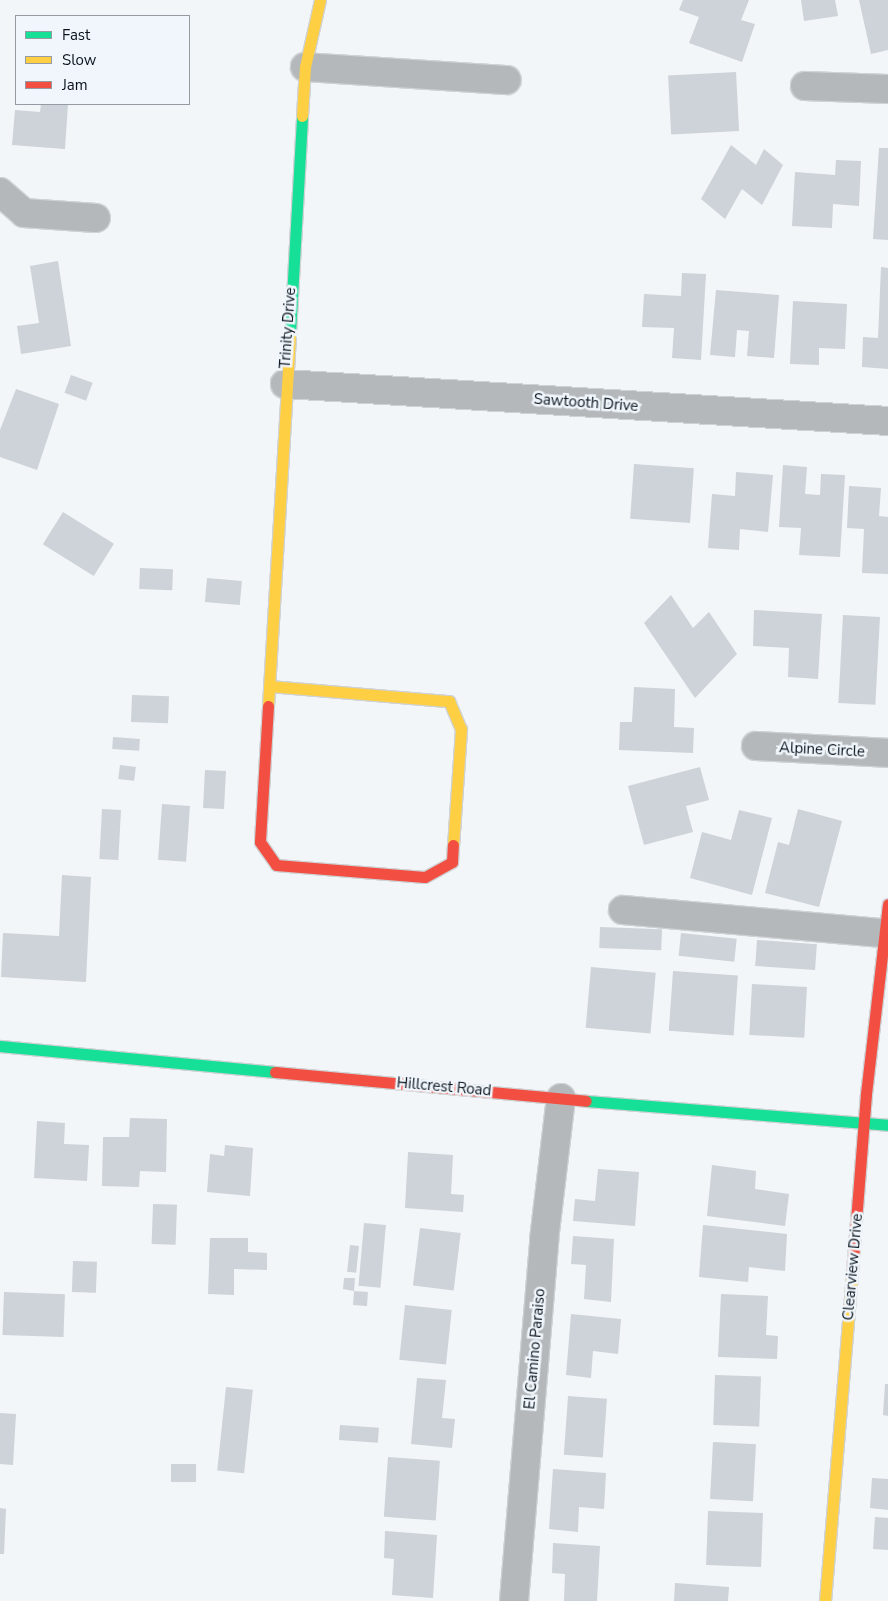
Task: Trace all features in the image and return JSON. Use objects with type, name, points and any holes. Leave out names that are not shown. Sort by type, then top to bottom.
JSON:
[{"type":"street","name":"Trinity Drive","points":[[269,686],[448,701],[461,729],[452,862],[426,877],[276,865],[260,842],[285,384],[305,68],[320,0]]},
{"type":"street","points":[[305,68],[507,80]]},
{"type":"street","points":[[805,86],[888,89]]},
{"type":"street","points":[[0,192],[24,213],[96,218]]},
{"type":"street","name":"Sawtooth Drive","points":[[285,384],[888,421]]},
{"type":"street","name":"Alpine Circle","points":[[756,746],[888,753]]},
{"type":"street","name":"Clearview Drive","points":[[825,1601],[882,932],[888,904]]},
{"type":"street","points":[[623,910],[882,932]]},
{"type":"street","name":"Hillcrest Road","points":[[0,1046],[561,1098],[888,1125]]},
{"type":"street","name":"El Camino Paraiso","points":[[514,1601],[544,1240],[561,1098]]},
{"type":"building","points":[[683,0],[749,0],[741,20],[755,24],[742,62],[689,43],[699,17],[679,10]]},
{"type":"building","points":[[801,0],[835,0],[838,16],[804,21]]},
{"type":"building","points":[[859,0],[888,0],[888,50],[871,54]]},
{"type":"building","points":[[736,72],[739,131],[671,134],[668,76]]},
{"type":"building","points":[[41,105],[68,105],[65,149],[12,145],[15,110],[40,112]]},
{"type":"building","points":[[731,145],[756,165],[764,149],[783,165],[762,205],[742,189],[725,219],[701,199]]},
{"type":"building","points":[[879,148],[888,148],[888,240],[873,239]]},
{"type":"building","points":[[836,160],[861,161],[859,206],[833,204],[832,228],[792,226],[795,172],[835,175]]},
{"type":"building","points":[[58,261],[71,346],[21,354],[17,326],[39,323],[30,266]]},
{"type":"building","points":[[881,267],[888,268],[888,369],[862,367],[863,337],[878,338]]},
{"type":"building","points":[[682,273],[706,274],[701,360],[672,358],[674,328],[642,327],[644,294],[681,296]]},
{"type":"building","points":[[716,290],[779,295],[774,358],[747,356],[749,331],[737,330],[735,357],[710,355]]},
{"type":"building","points":[[793,301],[847,304],[845,349],[819,348],[819,365],[790,364]]},
{"type":"building","points":[[71,375],[93,383],[86,401],[65,393]]},
{"type":"building","points":[[16,389],[59,404],[37,470],[0,457],[0,430]]},
{"type":"building","points":[[634,464],[694,468],[690,523],[630,519]]},
{"type":"building","points":[[783,465],[807,467],[805,494],[820,495],[821,474],[845,475],[840,557],[799,555],[801,528],[779,527]]},
{"type":"building","points":[[736,472],[773,475],[768,532],[740,529],[739,550],[708,548],[712,494],[735,496]]},
{"type":"building","points":[[849,486],[881,488],[879,516],[888,517],[888,574],[862,573],[864,529],[847,528]]},
{"type":"building","points":[[63,512],[114,544],[94,576],[43,544]]},
{"type":"building","points":[[140,568],[173,569],[172,590],[139,589]]},
{"type":"building","points":[[207,578],[242,581],[240,605],[205,602]]},
{"type":"building","points":[[671,595],[693,628],[709,612],[737,654],[695,698],[644,623]]},
{"type":"building","points":[[754,610],[822,614],[818,679],[788,677],[789,648],[753,646]]},
{"type":"building","points":[[843,615],[880,617],[875,705],[838,703]]},
{"type":"building","points":[[634,687],[675,689],[674,727],[694,728],[693,753],[619,750],[620,722],[632,722]]},
{"type":"building","points":[[132,695],[169,696],[168,723],[131,722]]},
{"type":"building","points":[[113,737],[140,739],[139,751],[112,749]]},
{"type":"building","points":[[120,765],[136,767],[134,781],[118,779]]},
{"type":"building","points":[[700,767],[709,800],[686,806],[693,832],[644,845],[628,786]]},
{"type":"building","points":[[205,770],[226,771],[224,809],[203,808]]},
{"type":"building","points":[[162,804],[190,806],[186,862],[158,860]]},
{"type":"building","points":[[102,809],[121,810],[118,860],[99,859]]},
{"type":"building","points":[[798,809],[842,821],[819,907],[765,893],[778,842],[789,845]]},
{"type":"building","points":[[739,810],[772,818],[752,895],[690,878],[702,832],[731,840]]},
{"type":"building","points":[[62,875],[91,877],[86,982],[1,977],[3,933],[59,936]]},
{"type":"building","points":[[600,927],[662,929],[661,950],[599,948]]},
{"type":"building","points":[[681,933],[737,939],[734,962],[679,956]]},
{"type":"building","points":[[757,940],[817,944],[815,970],[755,966]]},
{"type":"building","points":[[591,967],[656,973],[650,1033],[586,1028]]},
{"type":"building","points":[[673,971],[738,976],[734,1035],[669,1031]]},
{"type":"building","points":[[752,984],[807,987],[804,1038],[749,1035]]},
{"type":"building","points":[[130,1118],[167,1119],[166,1172],[140,1171],[139,1187],[102,1186],[103,1137],[129,1137]]},
{"type":"building","points":[[37,1121],[65,1123],[64,1144],[89,1145],[87,1181],[34,1178]]},
{"type":"building","points":[[225,1145],[253,1148],[250,1196],[207,1192],[210,1154],[224,1156]]},
{"type":"building","points":[[408,1152],[453,1155],[451,1194],[464,1195],[463,1212],[405,1208]]},
{"type":"building","points":[[712,1165],[756,1171],[755,1189],[789,1194],[785,1226],[707,1216]]},
{"type":"building","points":[[598,1169],[639,1172],[635,1226],[573,1221],[575,1199],[595,1201]]},
{"type":"building","points":[[153,1204],[177,1205],[176,1245],[152,1244]]},
{"type":"building","points":[[364,1223],[386,1225],[380,1288],[359,1286]]},
{"type":"building","points":[[703,1225],[787,1234],[785,1271],[749,1267],[748,1282],[699,1277]]},
{"type":"building","points":[[420,1228],[461,1233],[454,1291],[413,1286]]},
{"type":"building","points":[[573,1236],[614,1239],[611,1302],[584,1299],[586,1265],[571,1264]]},
{"type":"building","points":[[210,1238],[248,1238],[248,1252],[267,1253],[267,1270],[234,1269],[234,1295],[208,1294]]},
{"type":"building","points":[[350,1245],[359,1246],[356,1273],[347,1272]]},
{"type":"building","points":[[73,1261],[97,1262],[96,1293],[72,1292]]},
{"type":"building","points":[[344,1278],[355,1278],[354,1291],[343,1289]]},
{"type":"building","points":[[354,1291],[368,1292],[367,1306],[353,1305]]},
{"type":"building","points":[[4,1292],[65,1294],[63,1337],[2,1335]]},
{"type":"building","points":[[721,1294],[768,1296],[766,1335],[778,1336],[777,1359],[718,1357]]},
{"type":"building","points":[[405,1305],[452,1310],[446,1365],[399,1360]]},
{"type":"building","points":[[571,1314],[621,1319],[618,1354],[593,1351],[591,1378],[566,1375]]},
{"type":"building","points":[[715,1375],[761,1377],[759,1427],[713,1425]]},
{"type":"building","points":[[417,1378],[446,1380],[442,1418],[455,1419],[452,1448],[411,1444]]},
{"type":"building","points":[[885,1384],[888,1384],[888,1416],[883,1415]]},
{"type":"building","points":[[226,1387],[253,1390],[244,1473],[217,1471]]},
{"type":"building","points":[[568,1396],[607,1399],[603,1458],[564,1455]]},
{"type":"building","points":[[0,1413],[16,1414],[13,1465],[0,1464]]},
{"type":"building","points":[[340,1425],[379,1428],[378,1443],[339,1440]]},
{"type":"building","points":[[713,1442],[756,1444],[753,1501],[710,1499]]},
{"type":"building","points":[[388,1457],[440,1461],[436,1520],[384,1517]]},
{"type":"building","points":[[171,1464],[196,1464],[196,1482],[171,1482]]},
{"type":"building","points":[[553,1469],[606,1473],[604,1509],[579,1507],[578,1532],[549,1529]]},
{"type":"building","points":[[872,1478],[888,1479],[888,1510],[870,1508]]},
{"type":"building","points":[[0,1508],[6,1509],[4,1554],[0,1554]]},
{"type":"building","points":[[708,1511],[763,1513],[761,1567],[706,1565]]},
{"type":"building","points":[[875,1517],[888,1518],[888,1550],[873,1549]]},
{"type":"building","points":[[385,1531],[437,1535],[433,1598],[392,1595],[394,1559],[384,1558]]},
{"type":"building","points":[[553,1543],[600,1546],[597,1601],[564,1601],[565,1574],[552,1573]]},
{"type":"building","points":[[675,1583],[729,1587],[728,1601],[674,1601]]},
{"type":"traffic: fast","points":[[290,333],[302,116]]},
{"type":"traffic: fast","points":[[0,1046],[275,1072]]},
{"type":"traffic: fast","points":[[586,1101],[888,1125]]},
{"type":"traffic: slow","points":[[302,116],[305,67],[320,0]]},
{"type":"traffic: slow","points":[[268,706],[290,333]]},
{"type":"traffic: slow","points":[[269,686],[449,701],[461,729],[453,845]]},
{"type":"traffic: slow","points":[[825,1601],[852,1272]]},
{"type":"traffic: jam","points":[[268,706],[260,842],[276,865],[425,877],[452,862],[453,845]]},
{"type":"traffic: jam","points":[[852,1272],[866,1094],[888,904]]},
{"type":"traffic: jam","points":[[275,1072],[586,1101]]}]
